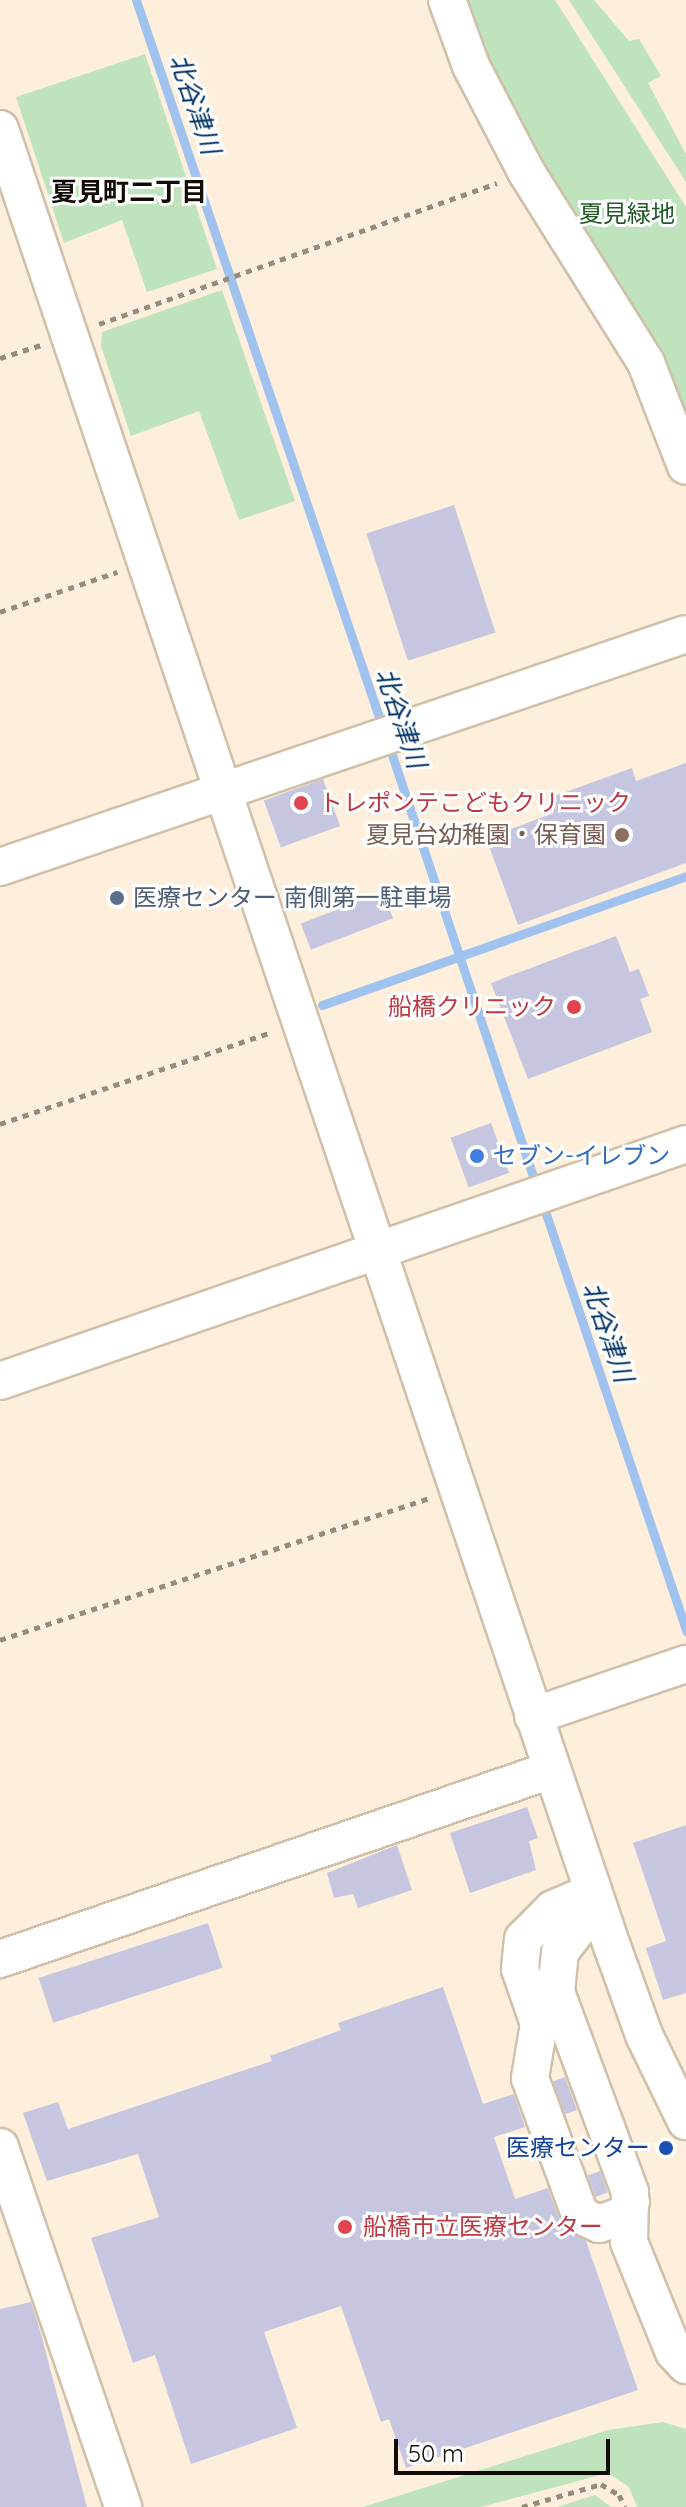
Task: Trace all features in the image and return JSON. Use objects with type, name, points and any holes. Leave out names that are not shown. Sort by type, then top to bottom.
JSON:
[{"type":"street","points":[[447,0],[471,66],[527,173],[646,363],[686,466]]},
{"type":"street","points":[[0,129],[148,561],[299,1022],[597,1904],[644,2035],[686,2121]]},
{"type":"street","points":[[0,867],[686,634]]},
{"type":"street","points":[[0,1381],[686,1144]]},
{"type":"street","points":[[533,1716],[686,1664]]},
{"type":"street","points":[[0,1959],[551,1770]]},
{"type":"street","points":[[597,1904],[574,1900],[553,1909],[523,1939],[520,1969],[539,2024],[530,2078],[580,2215],[599,2224],[624,2215],[631,2202]]},
{"type":"street","points":[[597,1904],[560,1952],[556,1992],[631,2202],[629,2242],[674,2352],[686,2365]]},
{"type":"street","points":[[0,2147],[123,2507]]},
{"type":"path","points":[[0,358],[527,173]]},
{"type":"path","points":[[0,612],[148,561]]},
{"type":"path","points":[[0,1124],[299,1022]]},
{"type":"path","points":[[0,1640],[457,1490]]},
{"type":"path","points":[[522,2507],[601,2484],[619,2495],[625,2507]]},
{"type":"green space","name":"夏見緑地","points":[[454,0],[555,0],[686,207],[686,437],[536,171]]},
{"type":"green space","points":[[569,0],[594,0],[629,41],[639,39],[661,76],[648,83],[686,154],[686,182]]},
{"type":"green space","points":[[145,54],[217,269],[147,292],[122,220],[64,243],[16,97]]},
{"type":"green space","points":[[222,290],[295,501],[239,520],[199,411],[131,436],[101,346],[102,332]]},
{"type":"green space","points":[[663,2422],[686,2429],[686,2507],[637,2507],[629,2487],[608,2473],[481,2507],[363,2507],[608,2430]]},
{"type":"green space","points":[[595,2495],[611,2507],[557,2507]]},
{"type":"building","points":[[454,505],[495,632],[408,661],[367,533]]},
{"type":"building","points":[[686,763],[686,863],[518,925],[486,838],[554,813],[549,798],[632,768],[636,781]]},
{"type":"building","points":[[323,779],[340,826],[281,848],[264,801]]},
{"type":"building","points":[[383,892],[393,918],[311,950],[301,924]]},
{"type":"building","points":[[616,936],[630,972],[639,969],[649,996],[640,999],[652,1032],[528,1079],[491,983]]},
{"type":"building","points":[[491,1123],[509,1173],[469,1188],[451,1138]]},
{"type":"building","points":[[527,1807],[538,1838],[529,1841],[536,1870],[470,1893],[450,1833]]},
{"type":"building","points":[[686,1825],[686,1993],[663,2000],[646,1948],[666,1941],[633,1843]]},
{"type":"building","points":[[397,1845],[412,1890],[358,1908],[353,1894],[334,1898],[327,1873]]},
{"type":"building","points":[[208,1923],[223,1968],[53,2023],[39,1978]]},
{"type":"building","points":[[443,1987],[483,2104],[514,2094],[525,2127],[494,2137],[515,2199],[548,2188],[561,2223],[586,2241],[638,2390],[406,2468],[389,2419],[381,2422],[341,2306],[264,2332],[297,2428],[191,2464],[155,2355],[133,2363],[91,2238],[159,2217],[138,2154],[47,2181],[23,2113],[58,2102],[68,2129],[272,2061],[270,2056],[341,2030],[338,2023]]},
{"type":"building","points":[[565,2077],[577,2110],[565,2114],[553,2081]]},
{"type":"building","points":[[600,2171],[608,2193],[596,2197],[588,2175]]},
{"type":"building","points":[[31,2302],[87,2507],[0,2507],[0,2309]]},
{"type":"waterway","name":"北谷津川","points":[[136,0],[383,729]]},
{"type":"waterway","name":"北谷津川","points":[[388,743],[537,1188]]},
{"type":"waterway","points":[[322,1005],[686,876]]},
{"type":"waterway","name":"北谷津川","points":[[542,1202],[686,1631]]},
{"type":"place","name":"トレポンテこどもクリニック","points":[[301,803]]},
{"type":"place","name":"夏見台幼稚園・保育園","points":[[622,835]]},
{"type":"place","name":"医療センター 南側第一駐車場","points":[[117,898]]},
{"type":"place","name":"船橋クリニック","points":[[574,1007]]},
{"type":"place","name":"セブン-イレブン","points":[[477,1156]]},
{"type":"place","name":"医療センター","points":[[666,2148]]},
{"type":"place","name":"船橋市立医療センター","points":[[345,2227]]},
{"type":"district","name":"夏見町二丁目","points":[[129,192]]}]
